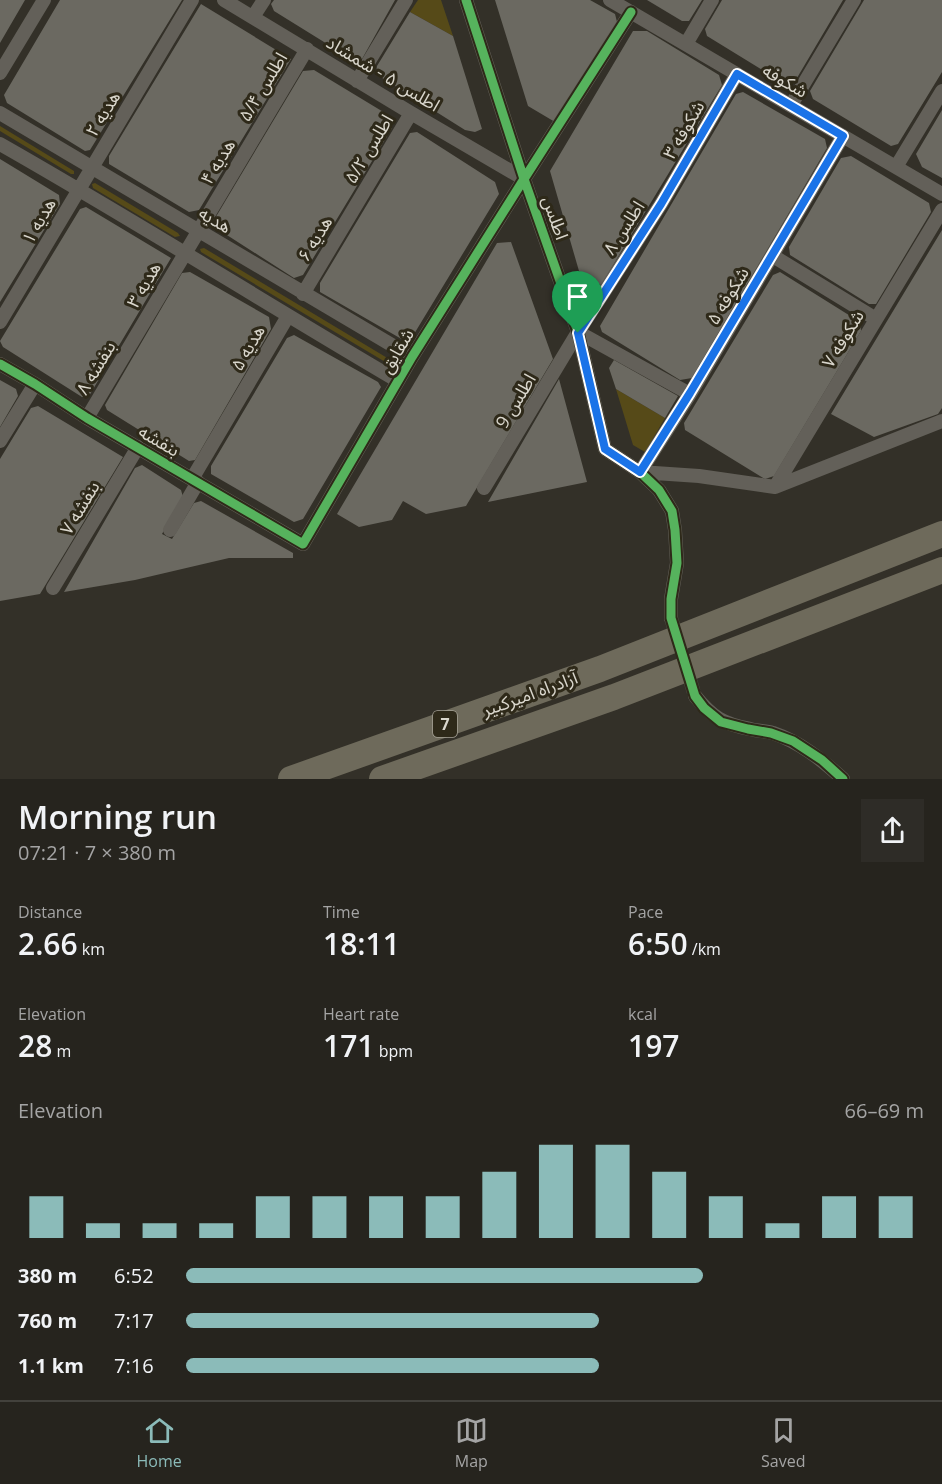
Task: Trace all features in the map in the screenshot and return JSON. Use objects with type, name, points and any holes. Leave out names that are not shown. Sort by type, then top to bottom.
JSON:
[{"type":"highway","name":"آزادراه امیرکبیر","points":[[291,779],[600,669],[942,534]]},
{"type":"highway","name":"آزادراه امیرکبیر","points":[[382,779],[614,696],[942,570]]},
{"type":"street","points":[[0,73],[44,0]]},
{"type":"street","name":"هدیه ۲","points":[[79,189],[192,0]]},
{"type":"street","name":"اطلس ۵ - شمشاد","points":[[224,0],[524,179]]},
{"type":"street","points":[[253,17],[264,0]]},
{"type":"street","name":"اطلس","points":[[466,0],[524,179],[578,333],[605,449],[640,472]]},
{"type":"street","name":"شکوفه","points":[[610,0],[942,194]]},
{"type":"street","points":[[686,44],[712,0]]},
{"type":"street","points":[[791,105],[854,0]]},
{"type":"street","points":[[357,81],[404,3]]},
{"type":"street","name":"شقایق","points":[[303,544],[412,357],[631,12]]},
{"type":"street","name":"اطلس ۵/۴","points":[[251,142],[306,49]]},
{"type":"street","name":"شکوفه ۳","points":[[661,204],[737,74]]},
{"type":"street","points":[[896,167],[942,91]]},
{"type":"street","name":"هدیه","points":[[0,113],[412,357]]},
{"type":"street","name":"اطلس ۵/۲","points":[[357,202],[411,113]]},
{"type":"street","name":"شکوفه ۵","points":[[640,472],[690,393],[843,136]]},
{"type":"street","name":"هدیه ۴","points":[[184,252],[251,142]]},
{"type":"street","points":[[0,144],[398,381]]},
{"type":"street","name":"هدیه ۱","points":[[0,322],[79,189]]},
{"type":"street","name":"هدیه ۶","points":[[303,294],[357,202]]},
{"type":"street","name":"اطلس ۸","points":[[578,333],[661,204]]},
{"type":"street","name":"شکوفه ۷","points":[[775,487],[942,210]]},
{"type":"street","name":"هدیه ۳","points":[[135,336],[184,252]]},
{"type":"street","points":[[773,255],[876,319]]},
{"type":"street","name":"هدیه ۵","points":[[170,530],[240,398],[288,316]]},
{"type":"street","points":[[578,333],[690,393]]},
{"type":"street","name":"اطلس 9","points":[[484,488],[578,333]]},
{"type":"street","name":"بنفشه ۸","points":[[87,418],[135,336]]},
{"type":"street","name":"بنفشه","points":[[0,364],[87,418],[303,544]]},
{"type":"street","points":[[0,441],[35,384]]},
{"type":"street","points":[[640,472],[699,476],[775,487],[942,421]]},
{"type":"street","name":"بنفشه ۷","points":[[53,588],[138,447]]},
{"type":"street","points":[[640,472],[659,490],[672,511],[676,563],[671,598],[671,618]]},
{"type":"street","points":[[695,696],[704,708],[721,722],[771,733],[793,741],[822,760],[843,779]]},
{"type":"shaded area","points":[[418,0],[441,0],[453,36],[410,12]]},
{"type":"shaded area","points":[[0,126],[74,171],[74,174],[0,131]]},
{"type":"shaded area","points":[[95,183],[180,236],[175,237],[93,188],[92,184]]},
{"type":"shaded area","points":[[204,248],[389,359],[390,363],[201,252],[200,249]]},
{"type":"shaded area","points":[[616,389],[665,418],[645,452],[633,445]]},
{"type":"building","points":[[0,0],[25,0],[0,43]]},
{"type":"building","points":[[60,0],[182,0],[90,150],[85,151],[7,103],[4,95]]},
{"type":"building","points":[[274,0],[395,0],[362,59],[353,60],[274,11],[271,4]]},
{"type":"building","points":[[495,0],[590,0],[615,14],[617,22],[555,122],[528,106]]},
{"type":"building","points":[[647,0],[702,0],[689,21],[682,21]]},
{"type":"building","points":[[722,0],[843,0],[794,83],[785,84],[707,36],[705,29]]},
{"type":"building","points":[[864,0],[942,0],[942,72],[898,144],[891,146],[813,99],[810,91]]},
{"type":"building","points":[[201,4],[291,59],[199,210],[189,212],[109,164],[109,156]]},
{"type":"building","points":[[410,12],[453,36],[482,129],[475,132],[465,130],[376,74],[377,66]]},
{"type":"building","points":[[633,31],[647,31],[719,75],[722,85],[601,285],[579,271],[550,171]]},
{"type":"building","points":[[314,70],[390,116],[392,128],[303,275],[294,278],[216,228],[214,220],[303,71]]},
{"type":"building","points":[[743,92],[825,139],[827,148],[692,378],[680,380],[602,332],[600,326],[736,94]]},
{"type":"building","points":[[942,110],[942,178],[922,167],[916,154]]},
{"type":"building","points":[[417,132],[495,182],[499,194],[411,339],[405,341],[320,292],[320,283],[410,133]]},
{"type":"building","points":[[851,156],[929,203],[931,212],[876,304],[869,304],[790,255],[789,247],[841,158]]},
{"type":"building","points":[[0,159],[59,195],[60,204],[0,302]]},
{"type":"building","points":[[86,207],[171,258],[89,396],[82,397],[3,347],[0,341],[80,209]]},
{"type":"building","points":[[942,230],[942,408],[938,414],[874,437],[831,414]]},
{"type":"building","points":[[511,242],[553,359],[466,506],[426,514],[403,501],[392,520],[359,527],[337,514],[497,243]]},
{"type":"building","points":[[190,272],[269,317],[271,329],[195,460],[189,461],[107,410],[105,405],[182,273]]},
{"type":"building","points":[[780,272],[860,322],[861,331],[774,476],[765,479],[685,430],[684,423],[773,275]]},
{"type":"building","points":[[294,335],[378,382],[381,387],[303,519],[294,522],[211,474],[211,466],[287,338]]},
{"type":"building","points":[[614,360],[678,396],[665,418],[616,389],[609,368]]},
{"type":"building","points":[[559,379],[587,482],[488,502],[533,424]]},
{"type":"building","points":[[0,380],[16,389],[18,396],[0,427]]},
{"type":"building","points":[[38,406],[123,457],[40,594],[0,601],[0,459],[31,408]]},
{"type":"building","points":[[142,465],[181,490],[183,497],[162,534],[172,539],[194,503],[201,501],[293,553],[293,558],[229,558],[135,580],[64,592],[135,468]]},
{"type":"tunnel","points":[[671,618],[695,696]]},
{"type":"cycle path","points":[[466,0],[524,179],[578,332],[605,449],[640,472],[659,490],[672,511],[677,563],[671,599],[671,618],[695,696],[704,708],[721,722],[771,733],[793,741],[822,760],[843,779]]},
{"type":"cycle path","points":[[0,364],[87,418],[303,544],[412,357],[631,12]]},
{"type":"route","points":[[737,74],[843,136],[690,393],[640,472],[605,449],[578,333],[661,204],[737,74]]}]
